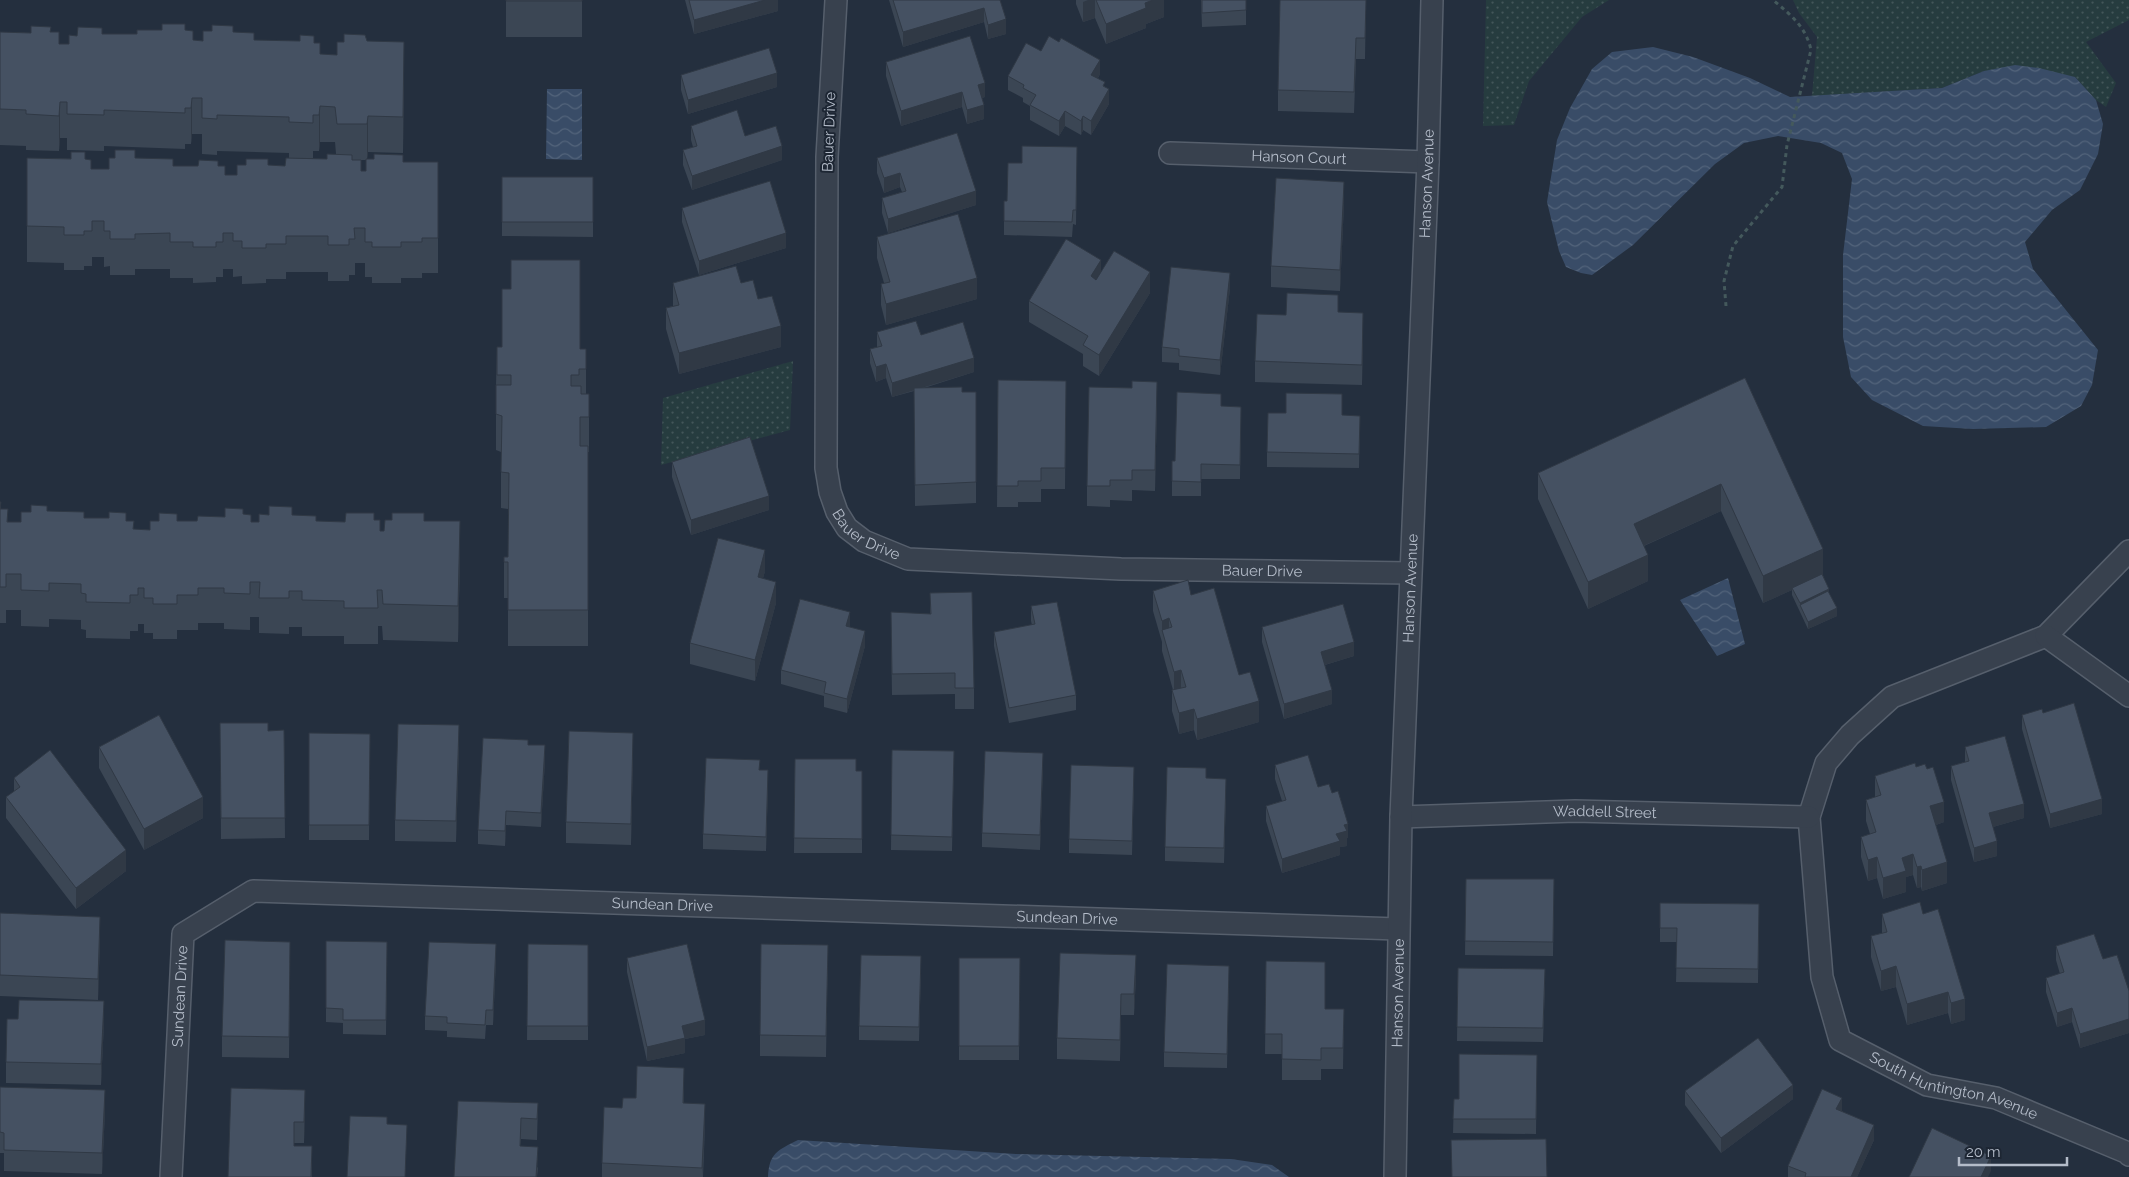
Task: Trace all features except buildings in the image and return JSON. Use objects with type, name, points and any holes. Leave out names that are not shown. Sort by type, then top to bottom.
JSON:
[{"type":"lane","name":"Bauer Drive","points":[[836,0],[827,157],[826,468],[830,492],[837,512],[847,528],[864,541],[908,559],[1121,569],[1410,573]]},
{"type":"lane","name":"Hanson Avenue","points":[[1395,1177],[1401,817],[1428,162],[1432,0]]},
{"type":"lane","name":"Hanson Court","points":[[1170,153],[1428,162]]},
{"type":"lane","points":[[1809,817],[1826,763],[1850,735],[1892,697],[2046,636],[2129,551]]},
{"type":"lane","points":[[2046,636],[2129,696]]},
{"type":"lane","name":"Waddell Street","points":[[1401,817],[1575,811],[1809,817]]},
{"type":"lane","name":"South Huntington Avenue","points":[[1809,817],[1822,977],[1840,1040],[1927,1085],[1996,1098],[2129,1153]]},
{"type":"lane","name":"Sundean Drive","points":[[171,1177],[183,934],[254,891],[1398,929]]},
{"type":"path","points":[[1726,306],[1724,281],[1733,246],[1782,187],[1788,145],[1811,50],[1808,36],[1802,27],[1773,0]]},
{"type":"green space","points":[[1486,0],[1609,0],[1582,17],[1529,81],[1514,125],[1483,126]]},
{"type":"green space","points":[[1793,0],[2129,0],[2129,20],[2086,42],[2116,83],[2106,107],[2096,100],[2075,77],[1984,71],[1942,88],[1812,96],[1817,37],[1799,13]]},
{"type":"green space","points":[[793,361],[790,430],[661,465],[663,398]]},
{"type":"water","points":[[1653,47],[1693,57],[1750,78],[1790,97],[1942,88],[1984,71],[2015,65],[2039,68],[2075,77],[2096,100],[2103,124],[2098,154],[2080,190],[2052,210],[2025,242],[2033,269],[2098,350],[2092,385],[2081,406],[2046,427],[1973,429],[1923,426],[1872,400],[1851,377],[1843,337],[1843,255],[1852,179],[1842,153],[1821,143],[1778,136],[1744,143],[1715,164],[1633,245],[1592,275],[1566,267],[1559,251],[1547,202],[1557,140],[1570,108],[1592,69],[1612,52]]},
{"type":"water","points":[[547,89],[582,89],[582,160],[546,159]]},
{"type":"water","points":[[1728,578],[1745,644],[1717,656],[1680,600]]},
{"type":"water","points":[[798,1140],[1016,1154],[1231,1159],[1272,1165],[1289,1177],[768,1177],[770,1162],[776,1153]]}]
